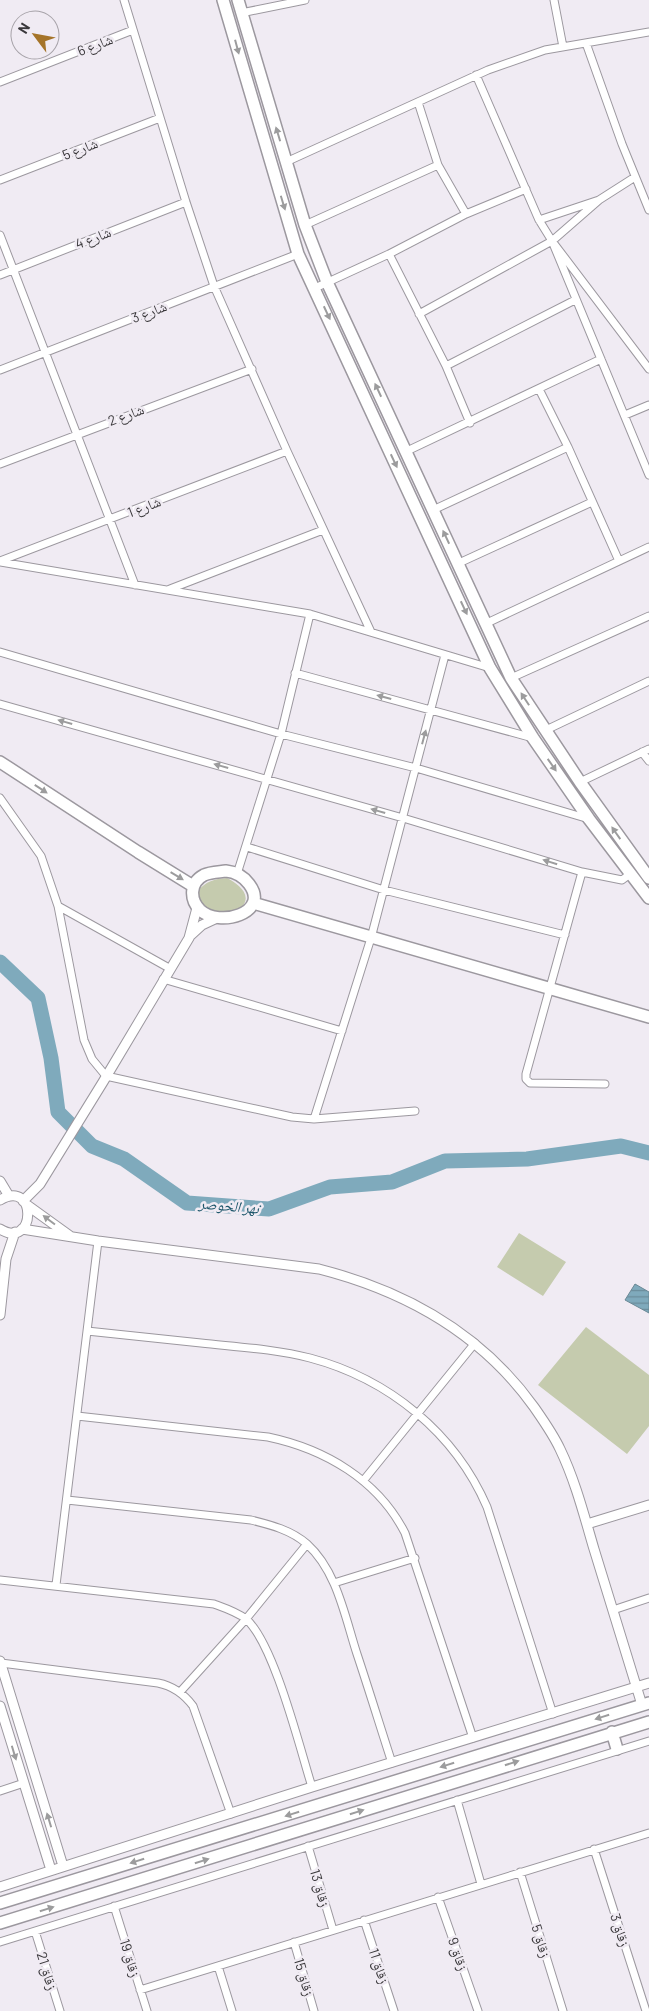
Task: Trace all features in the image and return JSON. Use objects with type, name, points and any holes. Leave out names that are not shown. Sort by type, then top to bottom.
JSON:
[{"type":"main road","points":[[223,0],[298,254],[490,668],[533,738],[589,819],[641,877],[649,902]]},
{"type":"main road","points":[[238,0],[286,162],[327,282],[511,678],[641,877],[649,898]]},
{"type":"main road","points":[[1,765],[193,886]]},
{"type":"main road","points":[[226,871],[238,874],[253,889],[253,904],[249,909],[241,914],[218,918],[208,916],[197,908],[192,896],[193,886],[199,878],[206,874],[226,871]]},
{"type":"main road","points":[[253,904],[649,1017]]},
{"type":"main road","points":[[0,1903],[645,1704]]},
{"type":"main road","points":[[0,1923],[649,1722]]},
{"type":"main road","points":[[612,1732],[617,1749]]},
{"type":"street","points":[[124,0],[214,286],[252,368],[287,451],[371,632]]},
{"type":"street","points":[[241,13],[305,0]]},
{"type":"street","points":[[554,0],[563,47]]},
{"type":"street","name":"شارع 6","points":[[0,82],[133,30]]},
{"type":"street","points":[[286,162],[476,75],[545,50],[649,32]]},
{"type":"street","points":[[586,43],[649,210]]},
{"type":"street","points":[[476,75],[539,220],[552,241],[649,369]]},
{"type":"street","points":[[418,102],[438,165],[466,214]]},
{"type":"street","name":"شارع 5","points":[[0,180],[160,118]]},
{"type":"street","points":[[306,225],[438,165]]},
{"type":"street","points":[[419,314],[552,241],[599,200],[635,177]]},
{"type":"street","points":[[315,288],[389,254],[466,214],[526,189]]},
{"type":"street","points":[[539,220],[599,200]]},
{"type":"street","name":"شارع 4","points":[[0,275],[186,202]]},
{"type":"street","points":[[0,235],[135,585]]},
{"type":"street","points":[[552,241],[649,475]]},
{"type":"street","name":"شارع 3","points":[[0,370],[298,254]]},
{"type":"street","points":[[389,254],[446,366],[470,422]]},
{"type":"street","points":[[446,366],[575,300]]},
{"type":"street","points":[[407,451],[601,359]]},
{"type":"street","name":"شارع 2","points":[[0,464],[252,368]]},
{"type":"street","points":[[539,389],[568,447],[619,561]]},
{"type":"street","points":[[625,415],[649,405]]},
{"type":"street","points":[[433,510],[568,447]]},
{"type":"street","name":"شارع 1","points":[[0,562],[287,451]]},
{"type":"street","points":[[459,563],[592,502]]},
{"type":"street","points":[[168,590],[324,530]]},
{"type":"street","points":[[487,623],[649,547]]},
{"type":"street","points":[[0,562],[310,614],[490,668]]},
{"type":"street","points":[[238,874],[281,734],[310,614]]},
{"type":"street","points":[[511,678],[649,616]]},
{"type":"street","points":[[0,652],[281,734],[416,768],[589,819]]},
{"type":"street","points":[[314,1119],[371,938],[445,655]]},
{"type":"street","points":[[295,673],[533,738]]},
{"type":"street","points":[[546,730],[649,681]]},
{"type":"street","points":[[0,704],[403,818],[582,872],[622,880],[641,877]]},
{"type":"street","points":[[580,782],[646,750],[649,761]]},
{"type":"street","points":[[0,798],[41,856],[58,906],[82,1034],[92,1059],[105,1079],[292,1118],[314,1119],[416,1112]]},
{"type":"street","points":[[247,847],[384,890],[565,935]]},
{"type":"street","points":[[582,872],[526,1079],[530,1082],[605,1084]]},
{"type":"street","points":[[58,906],[169,968]]},
{"type":"street","points":[[188,938],[197,908]]},
{"type":"street","points":[[0,1315],[6,1259],[18,1231],[28,1221],[25,1203],[40,1184],[105,1079],[188,938],[202,925],[218,918]]},
{"type":"street","points":[[162,980],[342,1031]]},
{"type":"street","points":[[0,1181],[4,1198],[14,1196],[70,1236]]},
{"type":"street","points":[[0,1229],[9,1232],[18,1231],[70,1236],[294,1265],[345,1275],[383,1289],[418,1306],[476,1343],[502,1368],[526,1396],[543,1420],[563,1455],[587,1524],[636,1688],[645,1704]]},
{"type":"street","points":[[56,1585],[98,1241]]},
{"type":"street","points":[[87,1331],[256,1348],[312,1359],[368,1380],[418,1412],[453,1449],[480,1491],[487,1507],[553,1714]]},
{"type":"street","points":[[363,1481],[476,1343]]},
{"type":"street","points":[[77,1416],[268,1437],[288,1441],[325,1455],[363,1481],[398,1519],[415,1558],[473,1738]]},
{"type":"street","points":[[67,1500],[251,1520],[281,1528],[297,1536],[307,1544],[318,1555],[334,1583],[392,1763]]},
{"type":"street","points":[[587,1524],[649,1505]]},
{"type":"street","points":[[180,1692],[246,1619],[307,1544]]},
{"type":"street","points":[[334,1583],[415,1558]]},
{"type":"street","points":[[0,1580],[214,1604],[246,1619],[266,1648],[312,1787]]},
{"type":"street","points":[[613,1610],[649,1598]]},
{"type":"street","points":[[63,1866],[0,1662],[158,1683],[180,1692],[194,1706],[231,1814]]},
{"type":"street","points":[[0,1886],[649,1683]]},
{"type":"street","points":[[0,1706],[51,1870]]},
{"type":"street","points":[[0,1942],[617,1749],[649,1741]]},
{"type":"street","points":[[0,1791],[24,1783]]},
{"type":"street","points":[[457,1800],[482,1884]]},
{"type":"street","points":[[140,1990],[649,1833]]},
{"type":"street","name":"زقاق 13","points":[[308,1846],[333,1930]]},
{"type":"street","name":"زقاق 3","points":[[594,1849],[646,2011]]},
{"type":"street","name":"زقاق 5","points":[[520,1872],[563,2011]]},
{"type":"street","name":"زقاق 9","points":[[438,1897],[478,2011]]},
{"type":"street","name":"زقاق 19","points":[[114,1906],[147,2011]]},
{"type":"street","name":"زقاق 11","points":[[364,1920],[394,2011]]},
{"type":"street","name":"زقاق 21","points":[[35,1931],[60,2011]]},
{"type":"street","name":"زقاق 15","points":[[294,1942],[314,2011]]},
{"type":"street","points":[[218,1966],[232,2011]]},
{"type":"green space","points":[[227,878],[243,890],[246,899],[245,903],[235,911],[214,913],[198,901],[198,891],[211,881]]},
{"type":"green space","points":[[519,1233],[566,1262],[543,1296],[497,1267]]},
{"type":"green space","points":[[586,1327],[649,1375],[649,1426],[627,1454],[538,1385]]},
{"type":"water","points":[[635,1284],[649,1292],[649,1313],[625,1300]]},
{"type":"waterway","name":"نهر الخوصر","points":[[0,962],[38,998],[51,1058],[58,1112],[92,1146],[124,1159],[187,1203],[269,1209],[330,1187],[392,1182],[445,1161],[527,1159],[621,1146],[649,1153]]}]
